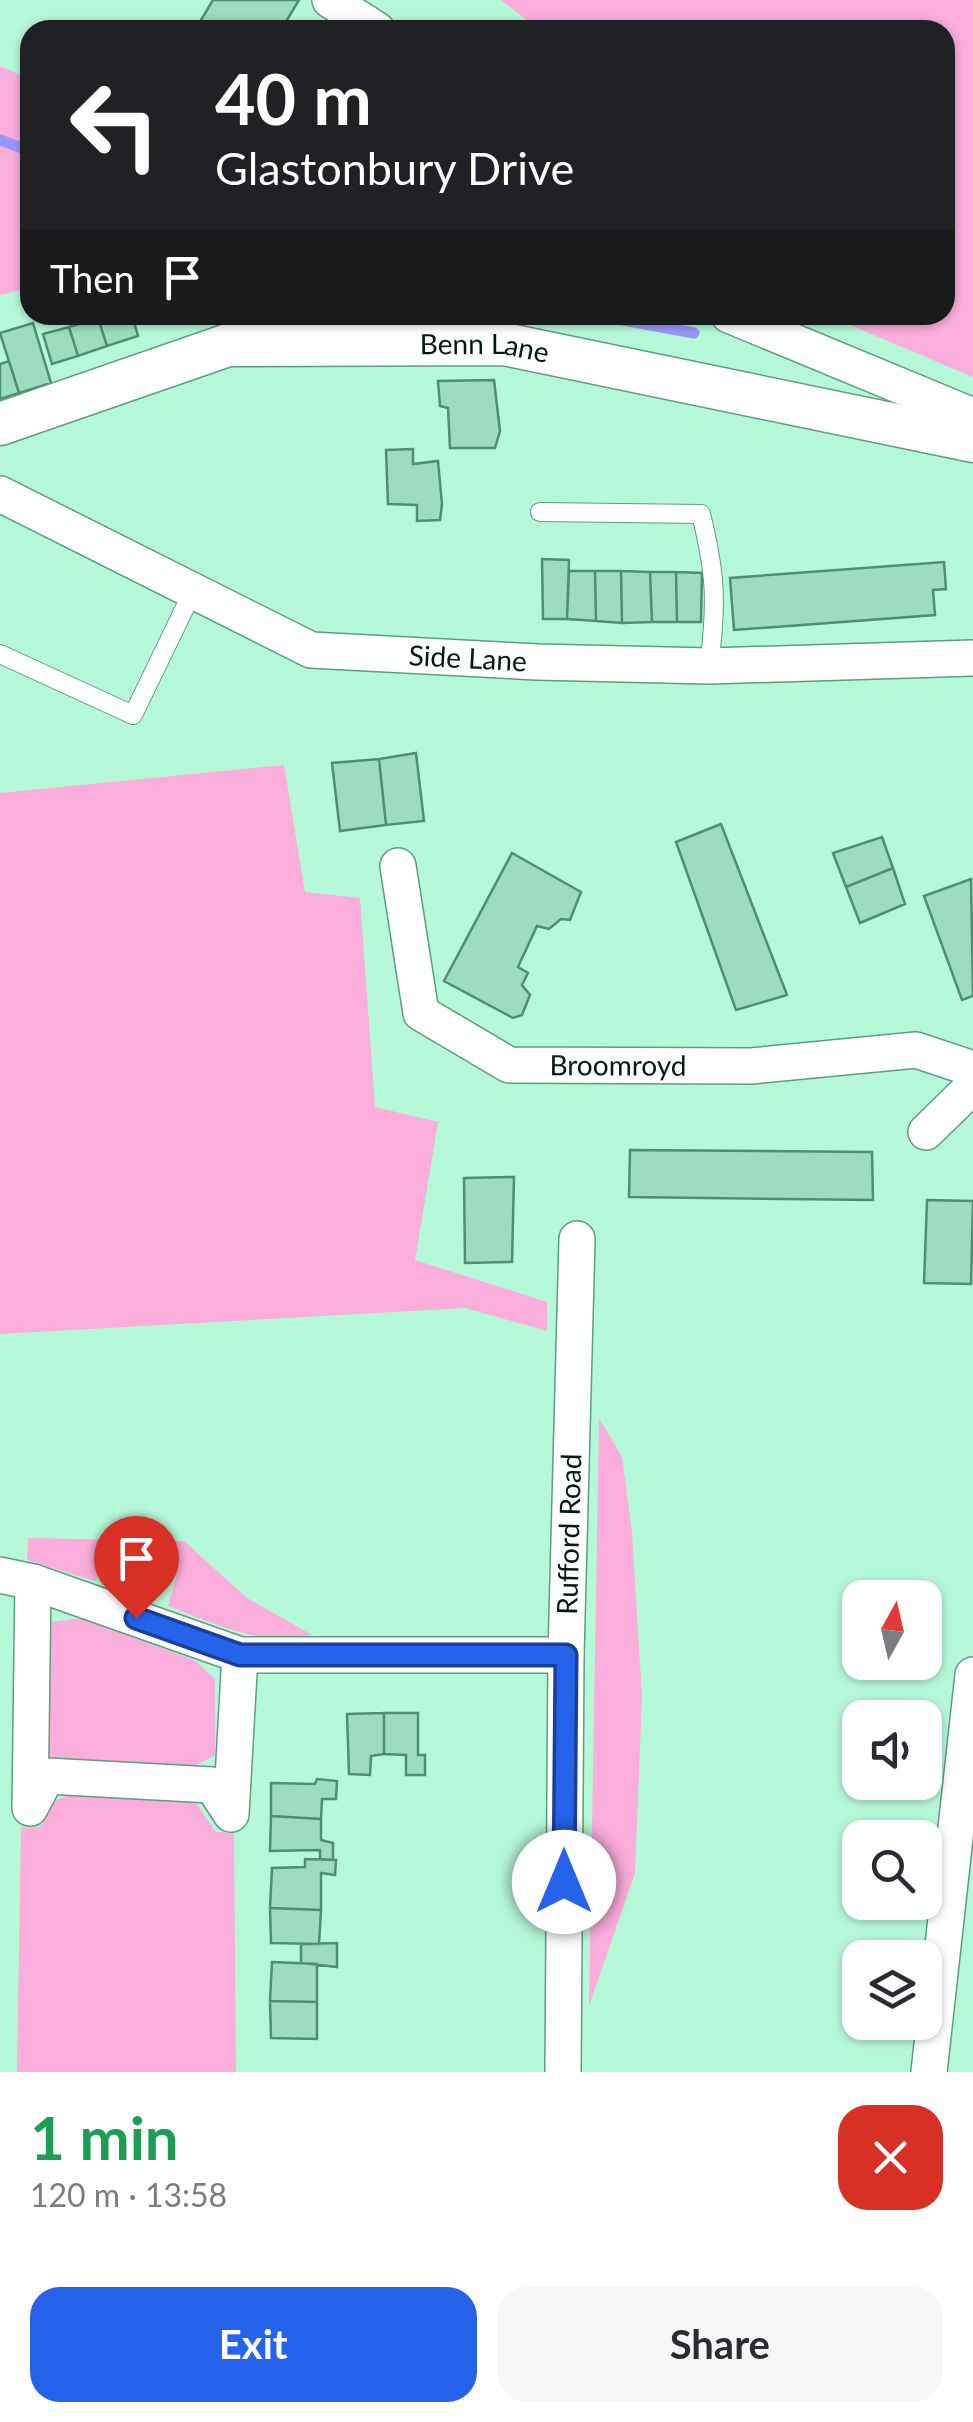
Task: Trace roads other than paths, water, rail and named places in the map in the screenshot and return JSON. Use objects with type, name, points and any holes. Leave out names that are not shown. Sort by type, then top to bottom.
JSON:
[{"type":"street","points":[[330,0],[361,20]]},
{"type":"street","points":[[753,325],[973,416]]},
{"type":"street","name":"Benn Lane","points":[[0,424],[228,345],[504,344],[973,441]]},
{"type":"street","name":"Side Lane","points":[[0,494],[311,650],[709,666],[973,658]]},
{"type":"street","name":"Broomroyd","points":[[398,866],[421,1013],[509,1065],[751,1066],[916,1050],[973,1069]]},
{"type":"street","points":[[926,1132],[973,1086]]},
{"type":"street","name":"Rufford Road","points":[[563,2072],[566,1655],[576,1238]]},
{"type":"street","points":[[240,1655],[231,1814],[212,1785],[47,1776],[30,1808],[16,1578],[240,1655],[566,1655]]},
{"type":"street","points":[[930,2072],[964,1827],[973,1675]]},
{"type":"lane","points":[[540,512],[701,514],[713,561],[716,605],[709,666]]},
{"type":"lane","points":[[0,654],[133,715],[193,591]]},
{"type":"waterway","points":[[0,140],[20,147]]},
{"type":"waterway","points":[[650,325],[694,333]]}]
